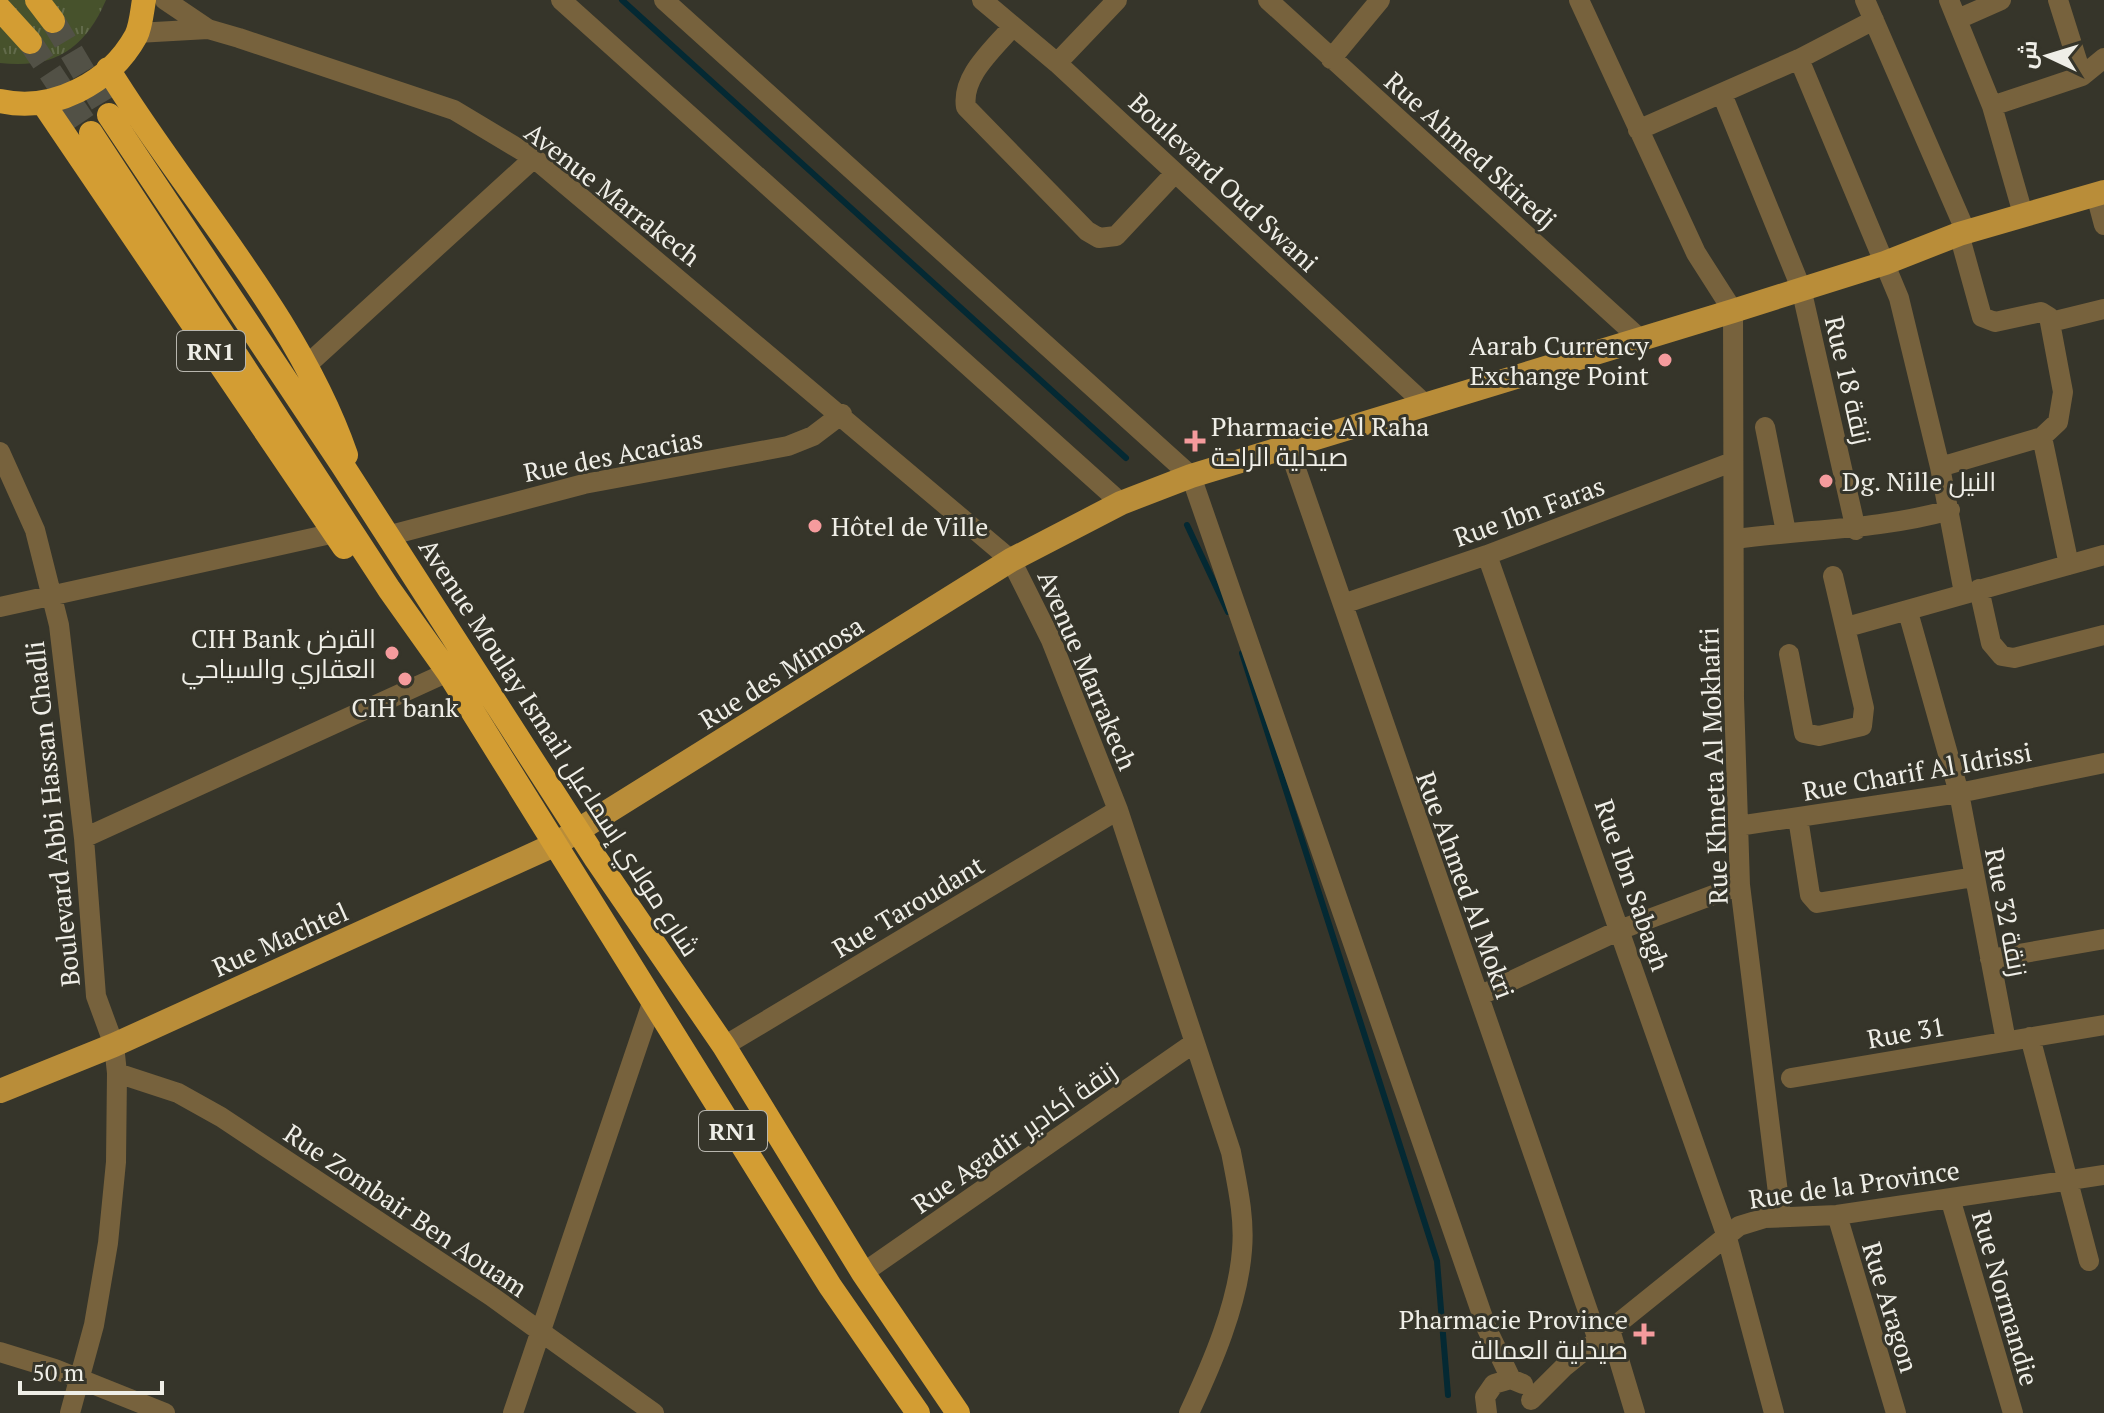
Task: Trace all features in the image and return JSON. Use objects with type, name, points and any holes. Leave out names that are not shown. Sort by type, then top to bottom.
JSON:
[{"type":"highway","points":[[37,0],[53,21]]},
{"type":"highway","points":[[1,105],[43,103],[86,87],[108,69],[137,33],[144,0]]},
{"type":"highway","points":[[0,9],[30,42]]},
{"type":"highway","name":"RN1","points":[[108,69],[146,131],[307,365],[338,429],[360,495]]},
{"type":"highway","name":"RN1","points":[[43,103],[350,555],[389,589]]},
{"type":"highway","name":"Avenue Moulay Ismail شارع مولاي إسماعيل","points":[[109,115],[579,831],[724,1046],[863,1273],[958,1413]]},
{"type":"highway","name":"Avenue Moulay Ismail شارع مولاي إسماعيل","points":[[91,133],[389,589],[448,672],[830,1286],[918,1413]]},
{"type":"main road","name":"Rue des Mimosa","points":[[579,831],[1011,560],[1121,503],[1191,476],[1733,311],[1885,263],[1962,233],[2100,193]]},
{"type":"main road","name":"Rue Machtel","points":[[0,1091],[114,1045],[579,831]]},
{"type":"street","name":"Avenue Marrakech","points":[[165,0],[208,29],[454,110],[534,158],[842,414],[1011,560],[1056,652],[1118,810],[1231,1152],[1241,1205],[1242,1252],[1220,1337],[1189,1413]]},
{"type":"street","points":[[561,0],[1121,503]]},
{"type":"street","points":[[664,0],[1191,476],[1487,1329],[1530,1407]]},
{"type":"street","name":"Boulevard Oud Swani","points":[[982,0],[1057,63],[1427,406]]},
{"type":"street","points":[[1057,63],[1117,0]]},
{"type":"street","name":"Rue Ahmed Skiredj","points":[[1268,0],[1639,338]]},
{"type":"street","points":[[1331,59],[1380,0]]},
{"type":"street","points":[[1579,0],[1696,253],[1733,311]]},
{"type":"street","points":[[1865,0],[1962,233],[1982,317],[1995,322],[2044,312],[2051,322],[2063,411],[2058,422],[2042,437],[1940,467]]},
{"type":"street","points":[[2001,0],[1953,9],[1992,106],[2023,214]]},
{"type":"street","points":[[2058,0],[2082,76]]},
{"type":"street","points":[[1638,130],[1799,59],[1874,20]]},
{"type":"street","points":[[1012,27],[971,78],[965,95],[966,107],[1087,231],[1099,238],[1116,236],[1175,173]]},
{"type":"street","name":"Avenue Marrakech","points":[[137,33],[208,29]]},
{"type":"street","points":[[1992,106],[2082,76],[2104,58]]},
{"type":"street","points":[[1799,59],[1899,298],[1950,510],[1972,591],[1991,643],[2002,656],[2014,658],[2104,635]]},
{"type":"street","name":"Rue 18 زنقة","points":[[1722,94],[1801,288],[1856,530]]},
{"type":"street","points":[[307,365],[534,158]]},
{"type":"street","points":[[2100,193],[2104,225]]},
{"type":"street","points":[[2051,322],[2104,309]]},
{"type":"street","name":"Rue Khneta Al Mokhafri","points":[[1733,311],[1732,462],[1740,885],[1781,1217]]},
{"type":"street","name":"Rue des Acacias","points":[[387,536],[584,484],[788,446],[813,436],[842,414]]},
{"type":"street","points":[[1765,427],[1786,532]]},
{"type":"street","points":[[2042,437],[2069,565]]},
{"type":"street","name":"Rue Ahmed Al Mokri","points":[[1288,446],[1479,996],[1635,1413]]},
{"type":"street","name":"Boulevard Abbi Hassan Chadli","points":[[0,452],[35,530],[53,597],[84,838],[96,996],[114,1045],[117,1073],[112,1214],[100,1295],[70,1413]]},
{"type":"street","name":"Rue Ibn Faras","points":[[1343,604],[1487,555],[1732,462]]},
{"type":"street","points":[[1735,539],[1786,532],[1856,530],[1950,510]]},
{"type":"street","points":[[0,607],[335,533]]},
{"type":"street","name":"Rue Ibn Sabagh","points":[[1487,555],[1622,929],[1726,1234],[1774,1413]]},
{"type":"street","points":[[1847,627],[2104,555]]},
{"type":"street","points":[[1789,654],[1803,731],[1807,735],[1819,736],[1859,727],[1864,721],[1864,708],[1833,576]]},
{"type":"street","name":"Rue 32 زنقة","points":[[1908,612],[1959,793],[2006,1041]]},
{"type":"street","points":[[84,838],[448,672]]},
{"type":"street","name":"Rue Charif Al Idrissi","points":[[1738,826],[1959,793],[2104,763]]},
{"type":"street","name":"Rue Taroudant","points":[[724,1046],[1118,810]]},
{"type":"street","points":[[1798,818],[1810,895],[1817,903],[1974,877]]},
{"type":"street","points":[[1479,996],[1622,929],[1740,885]]},
{"type":"street","points":[[1990,959],[2104,939]]},
{"type":"street","points":[[513,1413],[652,1003]]},
{"type":"street","name":"Rue 31","points":[[1791,1078],[2104,1025]]},
{"type":"street","points":[[2030,1037],[2089,1261]]},
{"type":"street","name":"Rue Agadir زنقة أكادير","points":[[863,1273],[1194,1043]]},
{"type":"street","name":"Rue Zombair Ben Aouam","points":[[117,1073],[178,1093],[221,1117],[479,1288],[654,1413]]},
{"type":"street","name":"Rue de la Province","points":[[1530,1407],[1564,1367],[1726,1234],[1751,1221],[1837,1215],[2104,1175]]},
{"type":"street","name":"Rue Normandie","points":[[1950,1198],[2013,1413]]},
{"type":"street","name":"Rue Aragon","points":[[1837,1215],[1896,1413]]},
{"type":"street","points":[[1484,1404],[1487,1329]]},
{"type":"street","points":[[0,1352],[81,1379],[165,1413]]},
{"type":"street","name":"Rue de la Province","points":[[1484,1404],[1516,1380],[1564,1367]]},
{"type":"green space","points":[[0,0],[106,0],[88,31],[65,52],[52,59],[19,64],[0,63]]},
{"type":"waterway","points":[[622,0],[1126,458]]},
{"type":"waterway","points":[[1187,525],[1228,612]]},
{"type":"waterway","points":[[1242,653],[1437,1261],[1448,1395]]},
{"type":"tunnel","points":[[53,21],[109,115]]},
{"type":"tunnel","points":[[30,42],[91,133]]},
{"type":"place","name":"Aarab Currency Exchange Point","points":[[1665,360]]},
{"type":"place","name":"Pharmacie Al Raha صيدلية الراحة","points":[[1195,441]]},
{"type":"place","name":"Dg. Nille النيل","points":[[1826,481]]},
{"type":"place","name":"Hôtel de Ville","points":[[815,526]]},
{"type":"place","name":"CIH Bank القرض العقاري والسياحي","points":[[392,653]]},
{"type":"place","name":"CIH bank","points":[[405,679]]},
{"type":"place","name":"Pharmacie Province صيدلية العمالة","points":[[1644,1334]]}]
